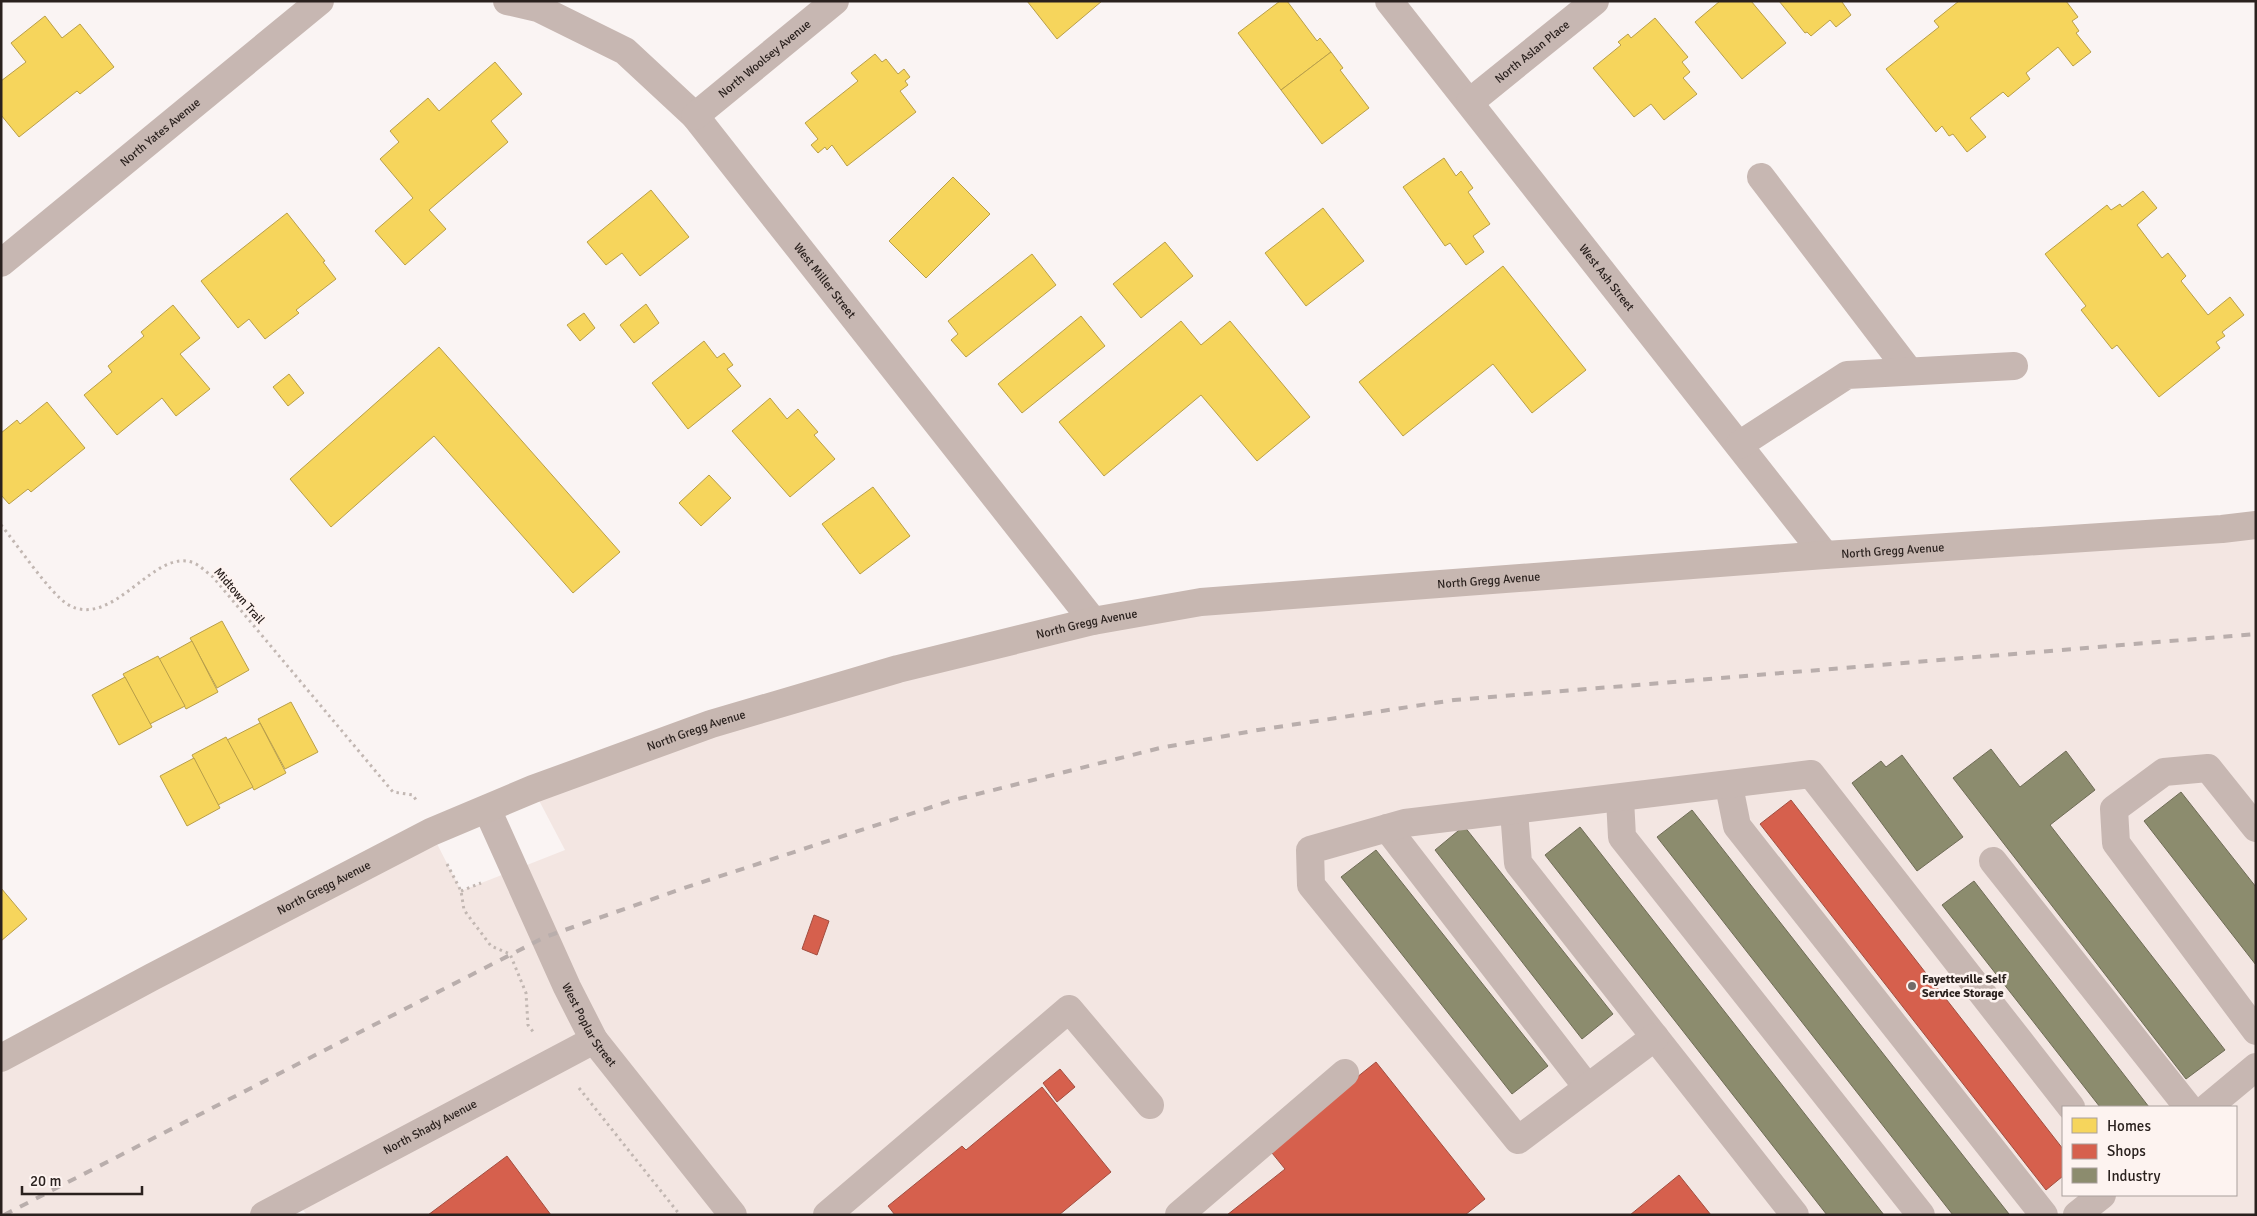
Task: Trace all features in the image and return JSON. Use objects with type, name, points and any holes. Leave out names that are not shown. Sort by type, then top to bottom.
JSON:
[{"type":"main road","name":"North Gregg Avenue","points":[[1,1058],[431,832],[541,786],[711,724],[898,669],[1093,621],[1201,602],[1825,555],[2222,530],[2256,525]]},
{"type":"street","name":"North Yates Avenue","points":[[1,263],[320,1]]},
{"type":"street","name":"West Miller Street","points":[[506,1],[538,8],[625,51],[695,116],[1093,621]]},
{"type":"street","name":"North Woolsey Avenue","points":[[695,116],[835,1]]},
{"type":"street","name":"West Ash Street","points":[[1389,1],[1825,555]]},
{"type":"street","name":"North Aslan Place","points":[[1470,102],[1595,1]]},
{"type":"street","points":[[1761,178],[1910,372]]},
{"type":"street","points":[[1739,446],[1847,375],[2014,366]]},
{"type":"street","points":[[2256,828],[2208,768],[2164,772],[2114,809],[2116,843],[2256,1031]]},
{"type":"street","points":[[1655,1036],[1518,1140],[1311,884],[1310,850],[1405,823],[1729,786],[1811,774],[2070,1106]]},
{"type":"street","points":[[1729,786],[1737,826],[2044,1215]]},
{"type":"street","points":[[1620,798],[1622,837],[1921,1215]]},
{"type":"street","name":"West Poplar Street","points":[[487,809],[567,987],[594,1040],[733,1215]]},
{"type":"street","points":[[1514,811],[1518,863],[1795,1215]]},
{"type":"street","points":[[1387,828],[1587,1087]]},
{"type":"street","points":[[1993,861],[2187,1106]]},
{"type":"street","points":[[827,1215],[1069,1010],[1150,1106]]},
{"type":"street","name":"North Shady Avenue","points":[[264,1215],[594,1040]]},
{"type":"street","points":[[2209,1106],[2256,1067]]},
{"type":"street","points":[[1179,1215],[1345,1073]]},
{"type":"street","points":[[2077,1215],[2101,1196]]},
{"type":"path","name":"Midtown Trail","points":[[1,525],[56,593],[68,604],[83,609],[104,607],[166,566],[179,562],[194,563],[213,577],[393,792],[413,795]]},
{"type":"shaded area","points":[[2256,525],[2256,1215],[307,1215],[294,1199],[264,1215],[1,1215],[1,1058],[431,832],[461,891],[565,850],[533,789],[1093,621]]},
{"type":"building: Homes","points":[[1027,1],[1102,1],[1057,39]]},
{"type":"building: Homes","points":[[1280,1],[1287,1],[1317,41],[1320,38],[1331,52],[1281,90],[1238,33]]},
{"type":"building: Homes","points":[[1720,1],[1751,1],[1786,43],[1742,79],[1695,22]]},
{"type":"building: Homes","points":[[1779,1],[1843,1],[1851,15],[1836,27],[1830,20],[1811,36],[1807,32],[1805,33]]},
{"type":"building: Homes","points":[[1959,1],[2066,1],[2078,17],[2072,21],[2079,31],[2076,33],[2091,52],[2073,66],[2058,47],[2026,73],[2030,79],[2008,97],[2003,92],[1970,118],[1986,137],[1967,152],[1953,134],[1949,136],[1942,126],[1936,132],[1886,69],[1939,27],[1934,21]]},
{"type":"building: Homes","points":[[45,16],[62,38],[80,24],[114,67],[80,94],[77,91],[19,137],[1,115],[1,81],[26,62],[11,43]]},
{"type":"building: Homes","points":[[1655,18],[1688,57],[1682,62],[1690,72],[1683,78],[1697,94],[1664,120],[1651,104],[1634,117],[1593,68],[1621,45],[1618,42],[1628,34],[1631,38]]},
{"type":"building: Homes","points":[[1331,52],[1343,68],[1340,70],[1369,108],[1322,144],[1281,90]]},
{"type":"building: Homes","points":[[875,54],[882,62],[886,59],[898,74],[904,69],[910,77],[905,81],[908,85],[900,91],[916,112],[847,166],[832,145],[827,150],[825,147],[818,153],[811,145],[818,139],[805,123],[858,81],[851,73]]},
{"type":"building: Homes","points":[[495,62],[522,94],[491,121],[508,142],[429,210],[446,229],[405,265],[375,231],[413,198],[380,159],[399,142],[390,131],[428,98],[439,111]]},
{"type":"building: Homes","points":[[1444,158],[1456,176],[1461,171],[1473,188],[1468,192],[1490,224],[1473,236],[1484,252],[1466,265],[1450,243],[1445,246],[1403,187]]},
{"type":"building: Homes","points":[[953,177],[990,214],[926,278],[889,241]]},
{"type":"building: Homes","points":[[651,190],[689,237],[640,276],[622,253],[606,265],[587,242]]},
{"type":"building: Homes","points":[[2143,191],[2157,208],[2137,225],[2162,258],[2168,253],[2186,276],[2181,281],[2208,315],[2230,297],[2244,315],[2222,332],[2225,336],[2216,342],[2220,348],[2159,397],[2117,345],[2112,349],[2081,310],[2086,306],[2045,254],[2107,205],[2111,210],[2120,204],[2122,207]]},
{"type":"building: Homes","points":[[1323,208],[1364,261],[1306,306],[1265,253]]},
{"type":"building: Homes","points":[[287,213],[325,261],[323,262],[336,279],[296,310],[299,313],[265,339],[249,319],[238,328],[201,281]]},
{"type":"building: Homes","points":[[1165,242],[1193,276],[1141,318],[1113,284]]},
{"type":"building: Homes","points":[[1032,254],[1056,285],[966,357],[951,340],[958,334],[948,321]]},
{"type":"building: Homes","points":[[1503,266],[1586,370],[1532,413],[1493,364],[1403,436],[1359,382]]},
{"type":"building: Homes","points":[[646,304],[659,323],[634,343],[620,325]]},
{"type":"building: Homes","points":[[173,305],[200,338],[180,354],[210,389],[176,416],[162,398],[117,435],[84,395],[112,372],[108,366],[144,336],[141,332]]},
{"type":"building: Homes","points":[[584,313],[595,328],[580,341],[567,325]]},
{"type":"building: Homes","points":[[1081,316],[1105,346],[1022,413],[998,384]]},
{"type":"building: Homes","points":[[1181,321],[1201,345],[1230,321],[1310,417],[1257,461],[1201,395],[1104,476],[1059,422]]},
{"type":"building: Homes","points":[[704,341],[717,358],[724,353],[733,365],[727,369],[741,386],[688,429],[652,383]]},
{"type":"building: Homes","points":[[439,347],[620,552],[573,593],[434,436],[331,527],[290,479]]},
{"type":"building: Homes","points":[[289,374],[304,393],[288,406],[273,387]]},
{"type":"building: Homes","points":[[770,398],[787,419],[798,409],[818,432],[814,435],[835,459],[790,497],[732,431]]},
{"type":"building: Homes","points":[[47,402],[85,448],[31,492],[28,489],[9,504],[1,495],[1,433],[17,420],[20,424]]},
{"type":"building: Homes","points":[[709,475],[731,498],[701,526],[679,503]]},
{"type":"building: Homes","points":[[873,487],[910,536],[860,574],[822,524]]},
{"type":"building: Homes","points":[[222,621],[249,670],[217,688],[190,638]]},
{"type":"building: Homes","points":[[192,641],[218,692],[186,709],[159,659]]},
{"type":"building: Homes","points":[[158,656],[185,706],[150,724],[123,674]]},
{"type":"building: Homes","points":[[125,677],[152,727],[119,745],[92,695]]},
{"type":"building: Homes","points":[[291,702],[318,752],[285,769],[258,719]]},
{"type":"building: Homes","points":[[260,723],[286,773],[254,790],[227,740]]},
{"type":"building: Homes","points":[[226,737],[253,787],[218,805],[192,755]]},
{"type":"building: Homes","points":[[194,758],[220,808],[187,826],[160,776]]},
{"type":"building: Homes","points":[[1,888],[27,919],[1,941]]},
{"type":"building: Shops","name":"Fayetteville Self Service Storage","points":[[1791,800],[2062,1148],[2062,1177],[2046,1190],[1760,824]]},
{"type":"building: Shops","points":[[814,915],[829,921],[817,955],[802,949]]},
{"type":"building: Shops","points":[[1376,1062],[1485,1199],[1465,1215],[1227,1215],[1285,1169],[1268,1148]]},
{"type":"building: Shops","points":[[1060,1069],[1075,1087],[1057,1102],[1043,1083]]},
{"type":"building: Shops","points":[[1042,1087],[1111,1172],[1059,1215],[895,1215],[888,1206],[962,1146],[966,1150]]},
{"type":"building: Shops","points":[[507,1156],[551,1215],[428,1215]]},
{"type":"building: Shops","points":[[1679,1175],[1711,1215],[1630,1215]]},
{"type":"building: Industry","points":[[1991,749],[2020,787],[2066,751],[2095,790],[2050,825],[2225,1050],[2186,1079],[1953,778]]},
{"type":"building: Industry","points":[[1902,755],[1963,837],[1917,871],[1852,783],[1881,761],[1886,767]]},
{"type":"building: Industry","points":[[2181,792],[2256,887],[2256,965],[2144,821]]},
{"type":"building: Industry","points":[[1692,810],[2008,1215],[1953,1215],[1657,837]]},
{"type":"building: Industry","points":[[1464,826],[1613,1014],[1582,1039],[1435,850]]},
{"type":"building: Industry","points":[[1580,827],[1884,1215],[1827,1215],[1545,855]]},
{"type":"building: Industry","points":[[1376,850],[1548,1066],[1512,1094],[1341,877]]},
{"type":"building: Industry","points":[[1974,881],[2148,1106],[2099,1106],[1942,905]]},
{"type":"railway","points":[[4,1215],[545,937],[678,890],[950,801],[1160,748],[1258,730],[1454,700],[2256,634]]},
{"type":"place","name":"Fayetteville Self Service Storage","points":[[1912,986]]}]
